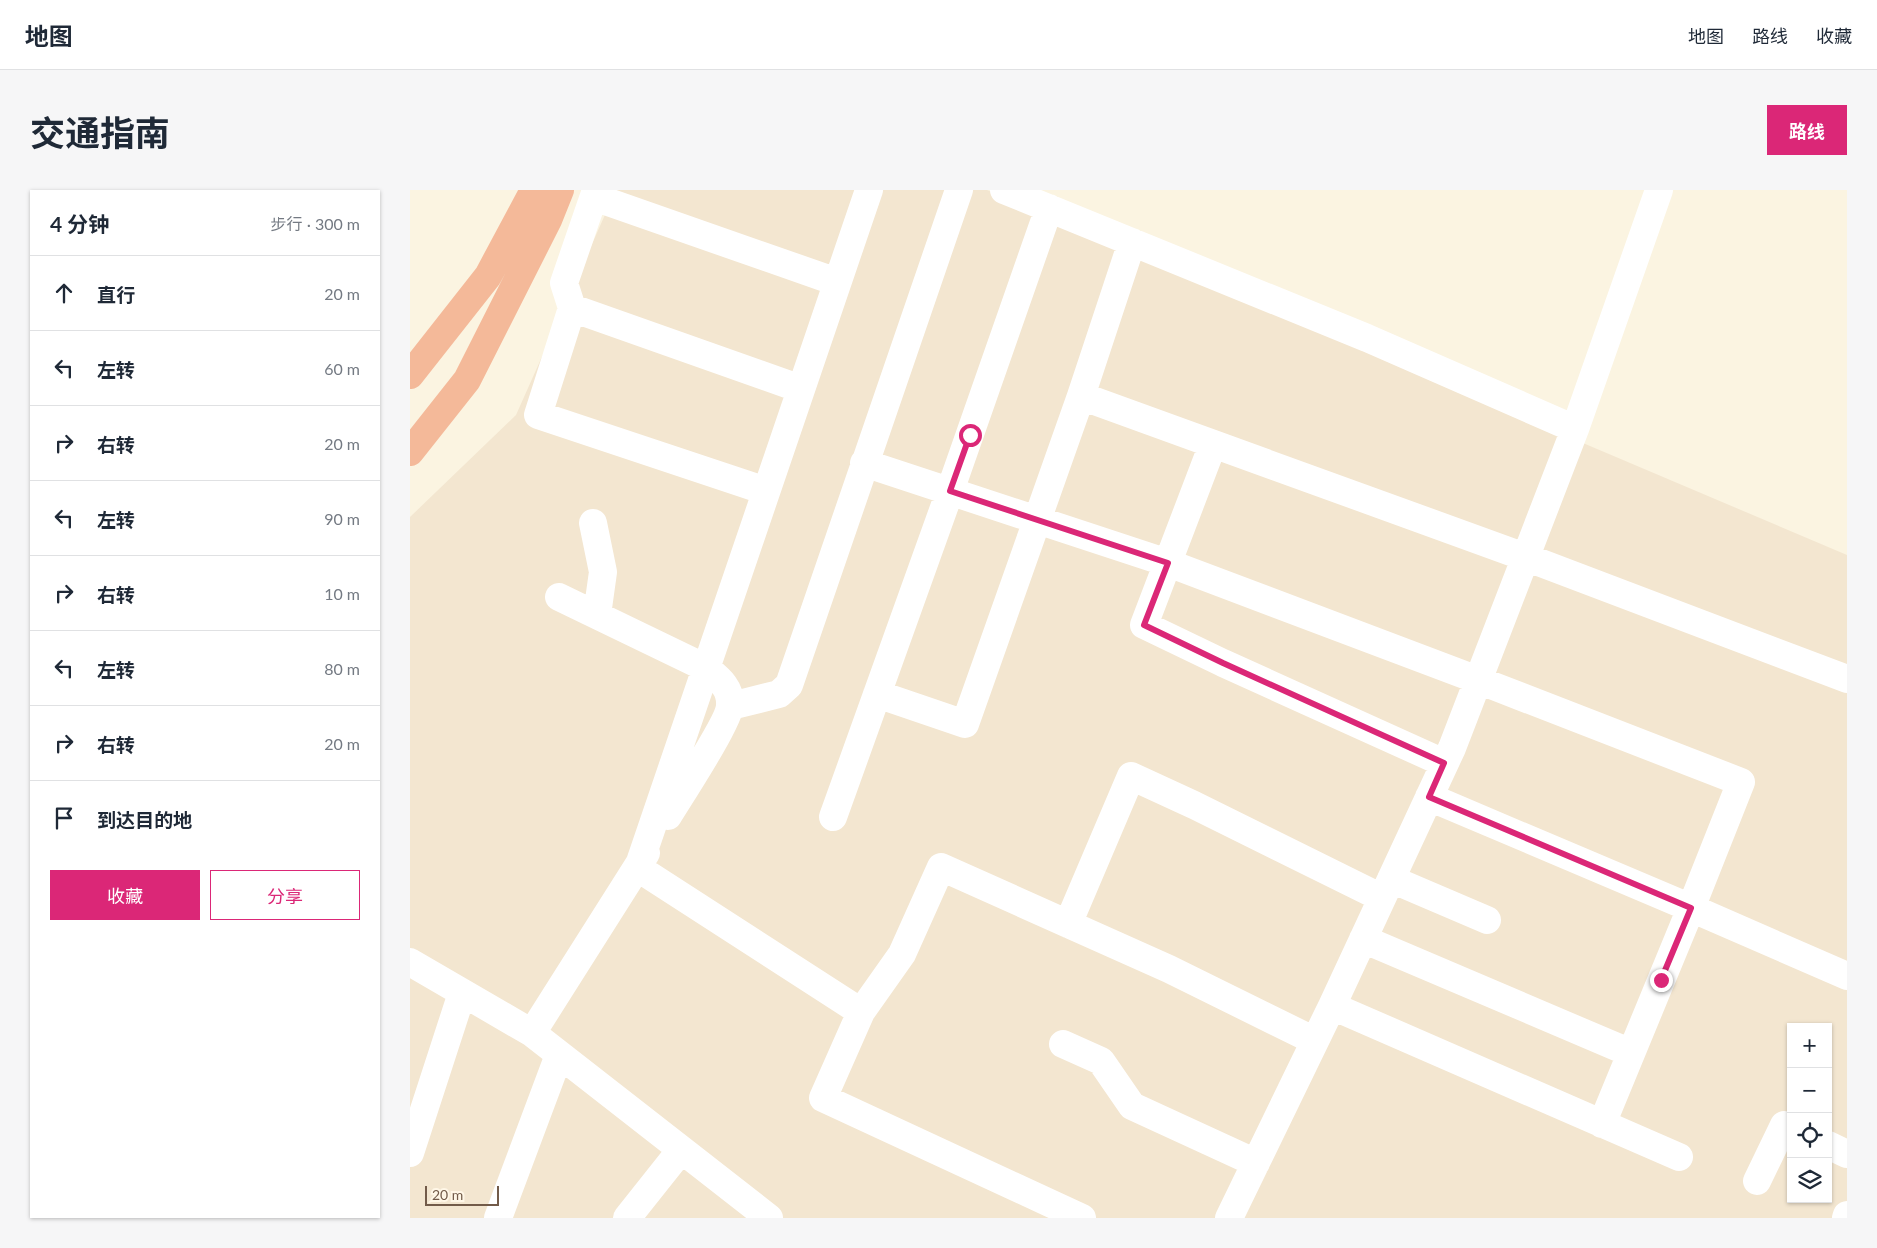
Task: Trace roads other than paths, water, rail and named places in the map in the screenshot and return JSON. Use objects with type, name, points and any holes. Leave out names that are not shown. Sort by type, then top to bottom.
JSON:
[{"type":"highway","points":[[410,375],[488,276],[534,190]]},
{"type":"highway","points":[[410,452],[468,380],[548,220],[560,190]]},
{"type":"street","points":[[638,868],[868,190]]},
{"type":"street","points":[[731,706],[779,694],[789,684],[960,190]]},
{"type":"street","points":[[1004,190],[1367,338],[1575,429]]},
{"type":"street","points":[[1229,1218],[1332,1006],[1444,763],[1575,429],[1659,190]]},
{"type":"street","points":[[766,491],[538,414],[572,308],[564,283],[595,194],[837,282]]},
{"type":"street","points":[[833,817],[1049,208]]},
{"type":"street","points":[[877,694],[965,724],[1081,396],[1132,242]]},
{"type":"street","points":[[572,308],[801,389]]},
{"type":"street","points":[[1081,396],[1525,557],[1847,679]]},
{"type":"street","points":[[1213,444],[1144,625],[1223,663],[1444,763]]},
{"type":"street","points":[[864,463],[1168,563],[1741,782],[1602,1124]]},
{"type":"street","points":[[593,523],[603,572],[596,615]]},
{"type":"street","points":[[532,1033],[638,868],[722,726],[731,706],[725,684],[706,668],[559,597]]},
{"type":"street","points":[[1068,924],[1131,776],[1387,889],[1487,920]]},
{"type":"street","points":[[1429,797],[1847,976]]},
{"type":"street","points":[[1082,1218],[823,1098],[861,1012],[902,954],[941,867],[1169,968],[1315,1041]]},
{"type":"street","points":[[638,868],[861,1012]]},
{"type":"street","points":[[1363,939],[1631,1053]]},
{"type":"street","points":[[410,962],[532,1033],[769,1218]]},
{"type":"street","points":[[410,1153],[462,993]]},
{"type":"street","points":[[1332,1006],[1679,1157]]},
{"type":"street","points":[[1064,1044],[1101,1061],[1132,1106],[1256,1163]]},
{"type":"street","points":[[498,1218],[560,1054]]},
{"type":"street","points":[[1758,1181],[1784,1125],[1787,1126]]},
{"type":"street","points":[[1832,1147],[1847,1154]]},
{"type":"street","points":[[627,1218],[681,1150]]},
{"type":"street","points":[[1846,1218],[1847,1214]]}]
